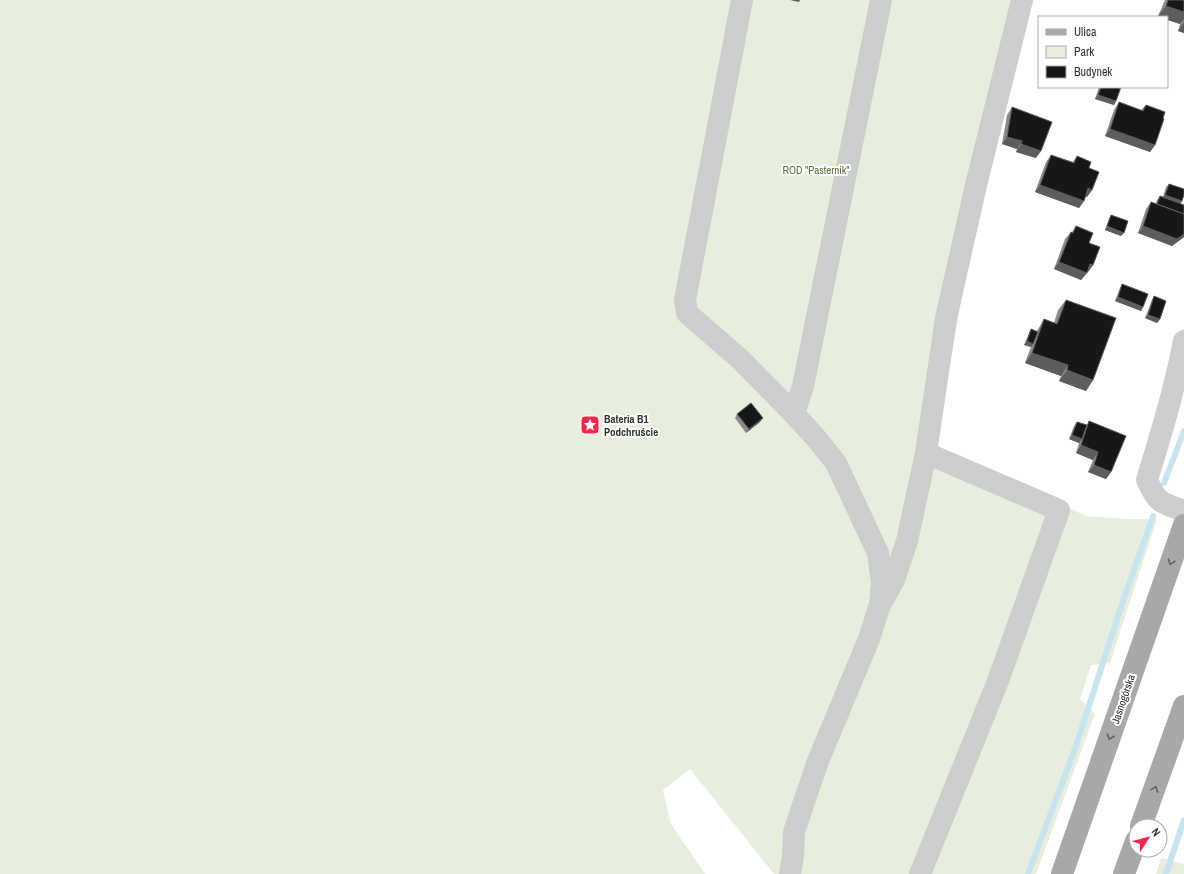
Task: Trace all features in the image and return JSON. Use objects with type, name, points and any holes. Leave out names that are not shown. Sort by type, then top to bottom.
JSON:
[{"type":"main road","name":"Jasnogórska","points":[[1062,874],[1184,525]]},
{"type":"main road","points":[[1145,818],[1184,706]]},
{"type":"main road","points":[[1124,874],[1130,858]]},
{"type":"street","points":[[742,0],[685,300],[687,313],[741,360],[794,414],[836,463],[878,553],[882,582],[880,604]]},
{"type":"street","points":[[794,414],[803,386],[881,0]]},
{"type":"street","points":[[790,874],[793,856],[794,832],[818,761],[868,639],[880,604],[894,580],[907,541],[926,453],[946,318],[977,180],[1022,0]]},
{"type":"street","points":[[1184,341],[1164,425],[1147,480],[1154,496],[1163,503],[1184,510]]},
{"type":"street","points":[[920,874],[998,680],[1059,510],[926,453]]},
{"type":"green space","name":"ROD \"Pasternik\"","points":[[0,0],[1024,0],[964,286],[935,446],[1086,516],[1126,519],[1157,519],[1110,663],[1091,665],[1080,699],[1095,714],[1036,874],[774,874],[690,769],[663,790],[671,824],[705,874],[0,874]]},
{"type":"green space","points":[[1161,858],[1184,864],[1184,874],[1156,874]]},
{"type":"building","points":[[1168,0],[1184,0],[1184,12],[1166,6]]},
{"type":"building","points":[[1101,88],[1121,88],[1116,101],[1098,95]]},
{"type":"building","points":[[1119,102],[1143,111],[1146,105],[1165,112],[1155,145],[1110,129]]},
{"type":"building","points":[[1012,107],[1052,122],[1041,151],[1021,144],[1022,141],[1007,137]]},
{"type":"building","points":[[1051,155],[1074,163],[1077,156],[1091,162],[1089,168],[1099,172],[1092,190],[1088,188],[1084,201],[1040,185]]},
{"type":"building","points":[[1169,184],[1184,189],[1182,201],[1165,195]]},
{"type":"building","points":[[1160,196],[1184,205],[1184,214],[1157,204]]},
{"type":"building","points":[[1151,202],[1184,214],[1184,234],[1177,239],[1143,226]]},
{"type":"building","points":[[1111,215],[1128,221],[1124,233],[1107,226]]},
{"type":"building","points":[[1076,226],[1093,233],[1089,243],[1100,247],[1093,265],[1090,264],[1087,273],[1059,262],[1071,232],[1073,233]]},
{"type":"building","points":[[1122,284],[1148,294],[1143,307],[1118,297]]},
{"type":"building","points":[[1154,296],[1166,301],[1160,319],[1148,315]]},
{"type":"building","points":[[1066,300],[1116,318],[1093,380],[1067,370],[1068,365],[1032,353],[1044,319],[1057,324]]},
{"type":"building","points":[[1031,329],[1038,332],[1033,344],[1027,341]]},
{"type":"building","points":[[751,403],[763,418],[749,429],[737,414]]},
{"type":"building","points":[[1089,421],[1126,436],[1111,472],[1094,465],[1098,452],[1081,445]]},
{"type":"building","points":[[1077,422],[1087,425],[1082,439],[1072,435]]},
{"type":"waterway","points":[[1164,483],[1184,431]]},
{"type":"waterway","points":[[1028,874],[1076,746],[1122,604],[1153,516]]},
{"type":"waterway","points":[[1166,874],[1184,820]]},
{"type":"place","name":"Bateria B1 Podchruście","points":[[590,425]]}]
